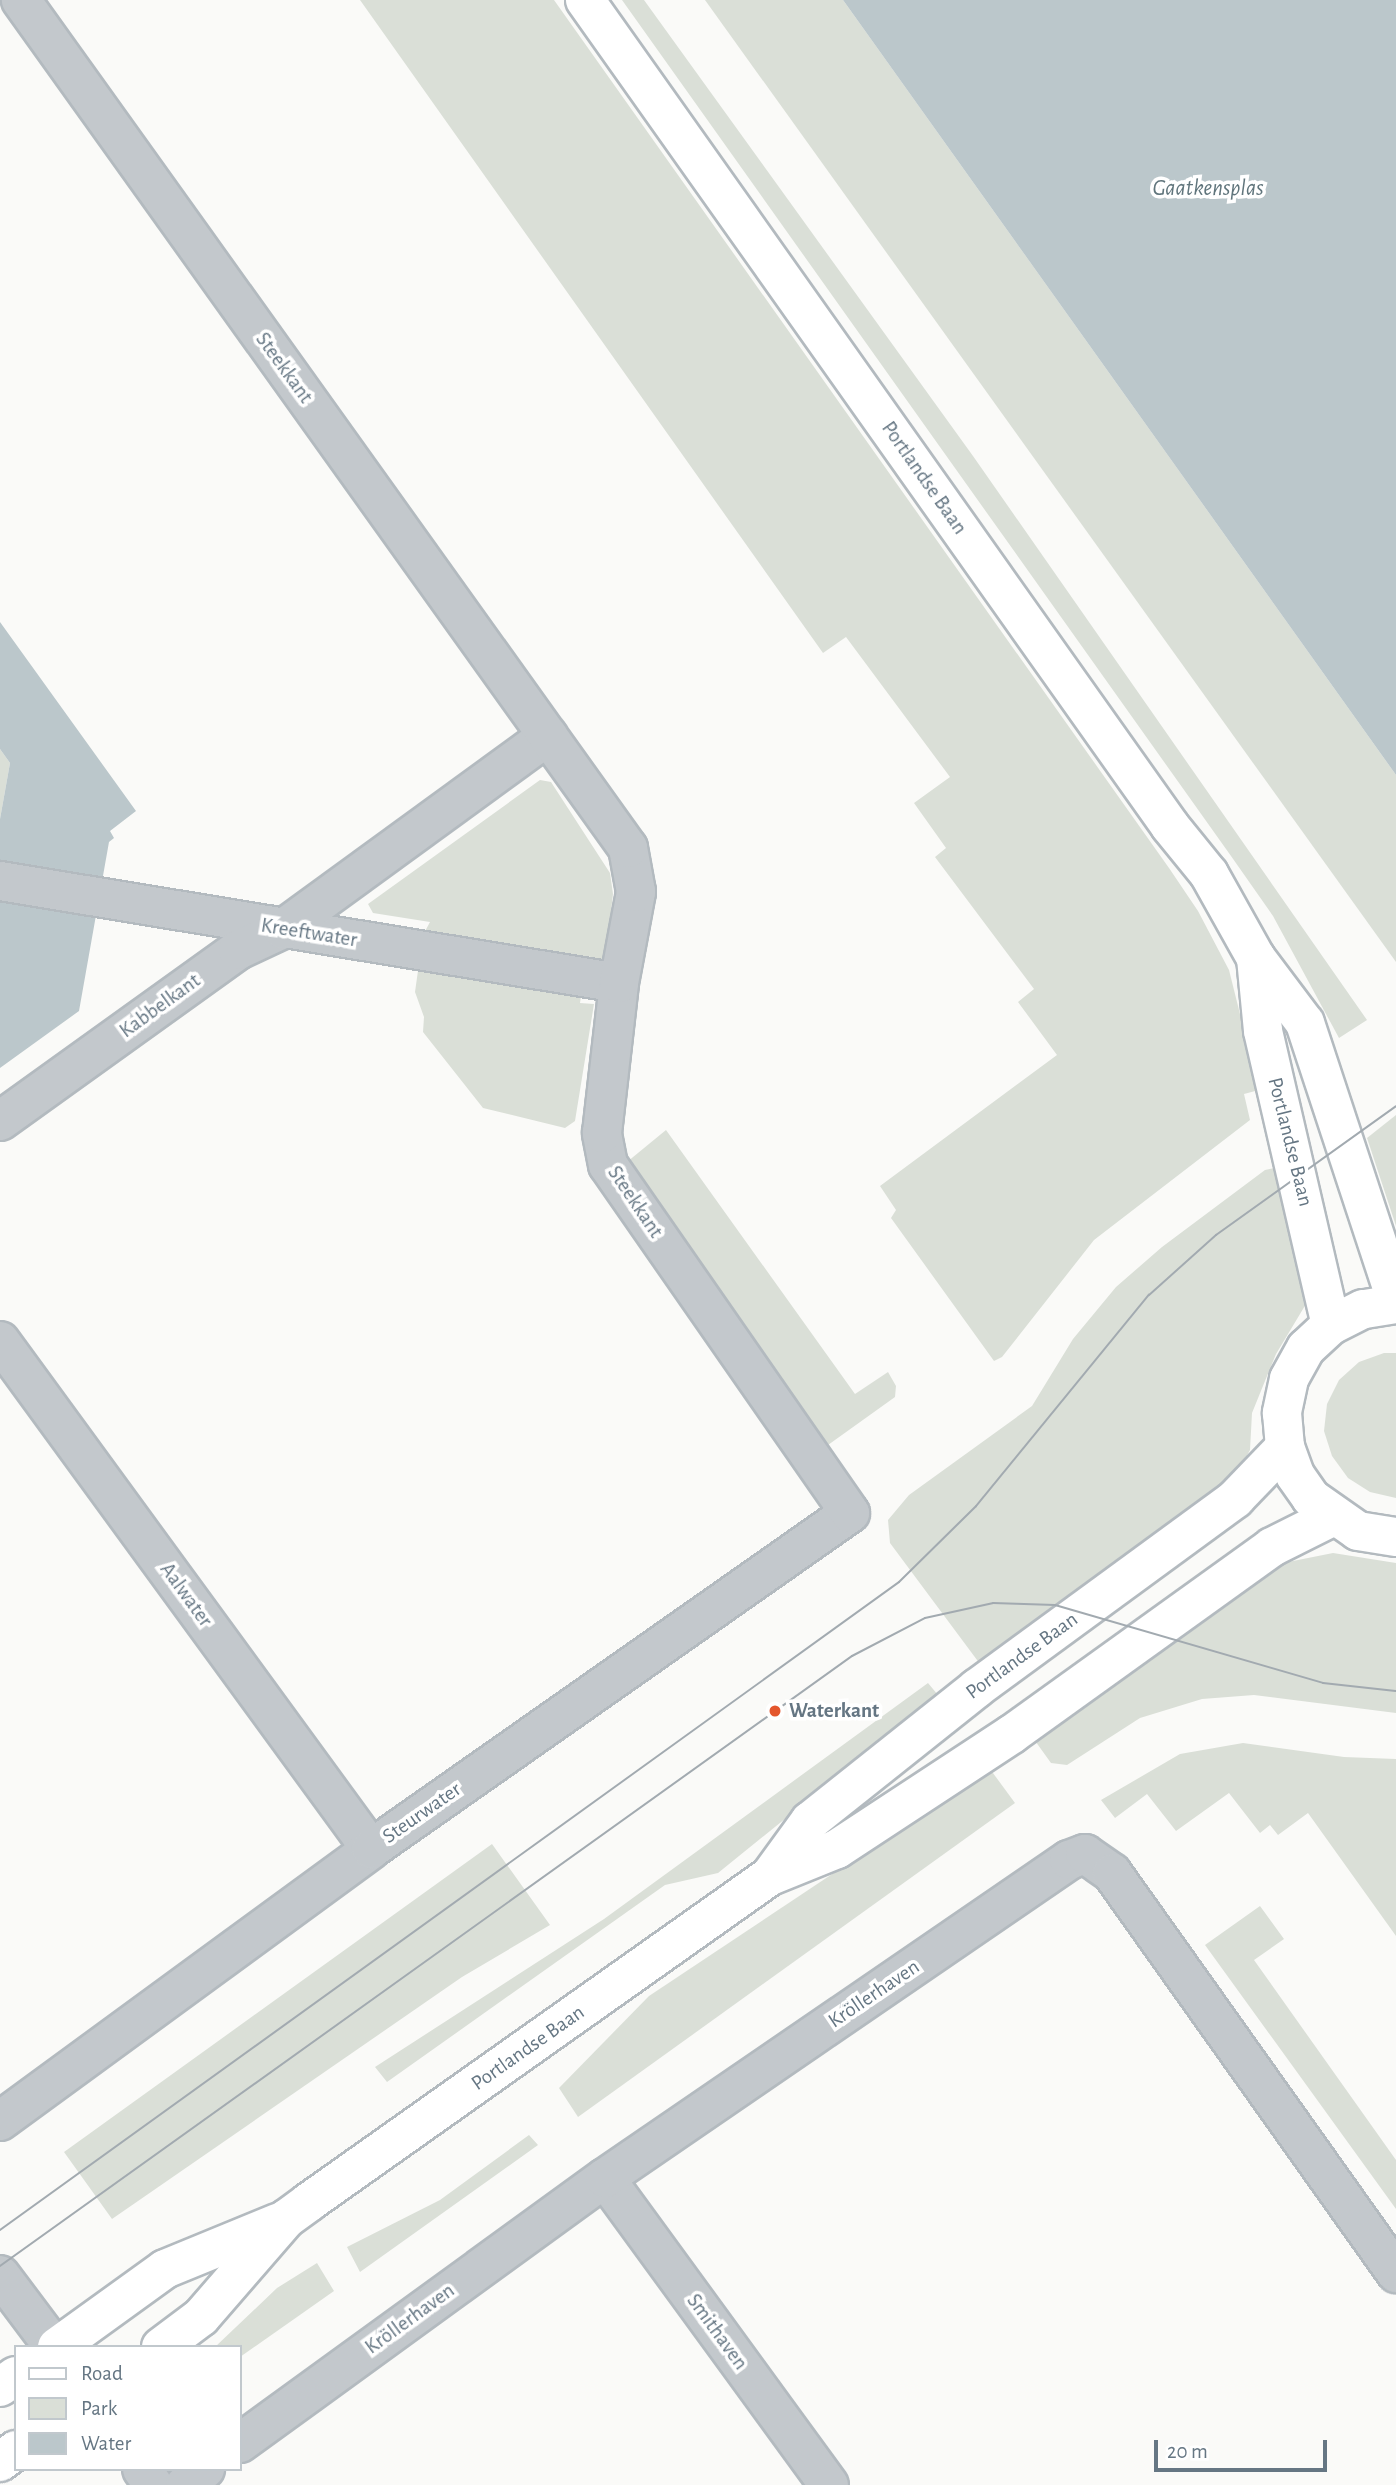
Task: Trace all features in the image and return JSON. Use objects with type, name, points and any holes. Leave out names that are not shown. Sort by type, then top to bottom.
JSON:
[{"type":"street","name":"Steekkant","points":[[21,0],[628,848],[636,892],[619,983],[602,1133],[608,1165],[850,1513]]},
{"type":"street","name":"Portlandse Baan","points":[[585,0],[1170,826],[1209,874],[1256,958],[1305,1023],[1396,1302]]},
{"type":"street","name":"Kabbelkant","points":[[0,1121],[238,950],[283,929],[548,736]]},
{"type":"street","name":"Kreeftwater","points":[[0,881],[619,983]]},
{"type":"street","name":"Portlandse Baan","points":[[1256,958],[1263,1031],[1331,1325]]},
{"type":"street","points":[[1396,1302],[1363,1309],[1331,1325],[1306,1348],[1289,1379],[1282,1413],[1285,1447],[1294,1475],[1332,1517],[1358,1531],[1396,1537]]},
{"type":"street","name":"Aalwater","points":[[0,1341],[371,1849]]},
{"type":"street","name":"Portlandse Baan","points":[[770,1876],[810,1821],[977,1688],[1235,1499],[1285,1447]]},
{"type":"street","name":"Steurwater","points":[[0,2121],[371,1849],[850,1513]]},
{"type":"street","name":"Portlandse Baan","points":[[58,2345],[165,2269],[286,2220],[770,1876],[837,1849],[1012,1734],[1272,1546],[1332,1517]]},
{"type":"street","name":"Kröllerhaven","points":[[242,2442],[606,2178],[1069,1860],[1085,1854],[1112,1873],[1396,2273]]},
{"type":"street","name":"Smithaven","points":[[606,2178],[829,2485]]},
{"type":"street","name":"Portlandse Baan","points":[[164,2345],[201,2317],[286,2220]]},
{"type":"street","points":[[0,2275],[53,2345]]},
{"type":"street","points":[[185,2485],[202,2471]]},
{"type":"green space","points":[[360,0],[554,0],[1169,868],[1198,911],[1229,970],[1259,1090],[1244,1094],[1250,1120],[1094,1240],[1002,1357],[994,1361],[891,1218],[896,1210],[880,1186],[1057,1055],[1018,1002],[1034,989],[935,857],[946,848],[914,803],[950,777],[846,637],[823,653]]},
{"type":"green space","points":[[622,0],[644,0],[973,456],[1367,1020],[1339,1038],[1273,916]]},
{"type":"green space","points":[[705,0],[843,0],[1396,775],[1396,962]]},
{"type":"green space","points":[[0,749],[10,763],[0,819]]},
{"type":"green space","points":[[540,780],[551,782],[610,873],[613,894],[606,955],[601,960],[587,956],[580,1003],[594,1004],[575,1121],[565,1128],[483,1108],[423,1032],[424,1017],[415,992],[423,935],[430,922],[373,913],[368,904]]},
{"type":"green space","points":[[1396,1115],[1396,1226],[1367,1138]]},
{"type":"green space","points":[[666,1130],[855,1394],[888,1372],[896,1386],[895,1397],[828,1445],[627,1162]]},
{"type":"green space","points":[[1274,1168],[1288,1191],[1308,1283],[1306,1304],[1276,1354],[1252,1413],[1250,1450],[1244,1461],[1203,1505],[980,1664],[890,1543],[888,1520],[909,1495],[1032,1406],[1073,1339],[1116,1287],[1162,1247],[1265,1170]]},
{"type":"green space","points":[[1384,1353],[1396,1353],[1396,1498],[1370,1492],[1348,1478],[1332,1456],[1324,1431],[1327,1404],[1339,1380],[1359,1362]]},
{"type":"green space","points":[[1333,1553],[1396,1563],[1396,1713],[1254,1695],[1202,1699],[1140,1718],[1067,1765],[1051,1763],[1033,1738],[1283,1563]]},
{"type":"green space","points":[[928,1683],[938,1695],[718,1873],[665,1885],[387,2082],[375,2067],[604,1919]]},
{"type":"green space","points":[[1243,1743],[1344,1757],[1396,1759],[1396,1936],[1308,1813],[1278,1835],[1270,1825],[1260,1833],[1229,1793],[1176,1831],[1147,1794],[1115,1818],[1101,1800],[1180,1754]]},
{"type":"green space","points":[[990,1769],[1015,1803],[578,2117],[559,2088],[649,1996]]},
{"type":"green space","points":[[492,1844],[550,1925],[462,1977],[112,2219],[64,2152]]},
{"type":"green space","points":[[1260,1906],[1284,1939],[1254,1960],[1396,2160],[1396,2209],[1205,1945]]},
{"type":"green space","points":[[529,2135],[538,2145],[360,2272],[347,2247],[440,2200]]},
{"type":"green space","points":[[317,2263],[334,2291],[242,2356],[242,2345],[217,2345],[277,2288]]},
{"type":"water","name":"Gaatkensplas","points":[[843,0],[1396,0],[1396,775]]},
{"type":"water","points":[[0,622],[136,811],[110,831],[114,838],[109,842],[79,1011],[0,1068],[0,819],[10,763],[0,749]]},
{"type":"tram line","points":[[0,2230],[899,1582],[976,1506],[1149,1295],[1216,1235],[1396,1106]]},
{"type":"tram line","points":[[0,2266],[852,1656],[925,1618],[993,1603],[1055,1605],[1323,1683],[1396,1691]]},
{"type":"place","name":"Waterkant","points":[[775,1711]]}]
